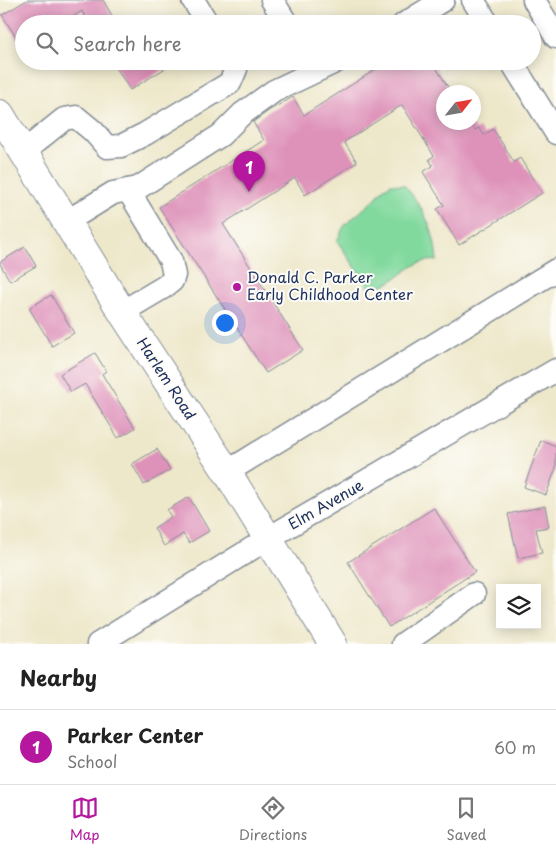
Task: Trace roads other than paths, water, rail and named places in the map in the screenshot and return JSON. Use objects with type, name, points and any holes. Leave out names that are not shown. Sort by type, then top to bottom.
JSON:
[{"type":"main road","name":"Harlem Road","points":[[0,114],[122,312],[227,472],[333,644]]},
{"type":"street","points":[[193,0],[202,15]]},
{"type":"street","points":[[272,0],[281,15]]},
{"type":"street","points":[[419,15],[443,0]]},
{"type":"street","points":[[473,0],[482,15]]},
{"type":"street","points":[[534,0],[556,37]]},
{"type":"street","points":[[23,152],[64,119],[76,117],[93,131],[107,147],[121,146],[145,134],[230,83],[236,70]]},
{"type":"street","points":[[66,222],[113,193],[138,188],[221,135],[242,114],[274,91],[318,70]]},
{"type":"street","points":[[517,70],[556,133]]},
{"type":"street","points":[[122,312],[164,287],[172,281],[174,275],[171,261],[128,190]]},
{"type":"street","points":[[227,472],[556,270]]},
{"type":"street","name":"Elm Avenue","points":[[98,644],[268,539],[556,370]]},
{"type":"street","points":[[403,644],[474,594]]},
{"type":"place","name":"Parker Center","points":[[249,192]]},
{"type":"place","name":"Donald C. Parker Early Childhood Center","points":[[237,287]]}]
